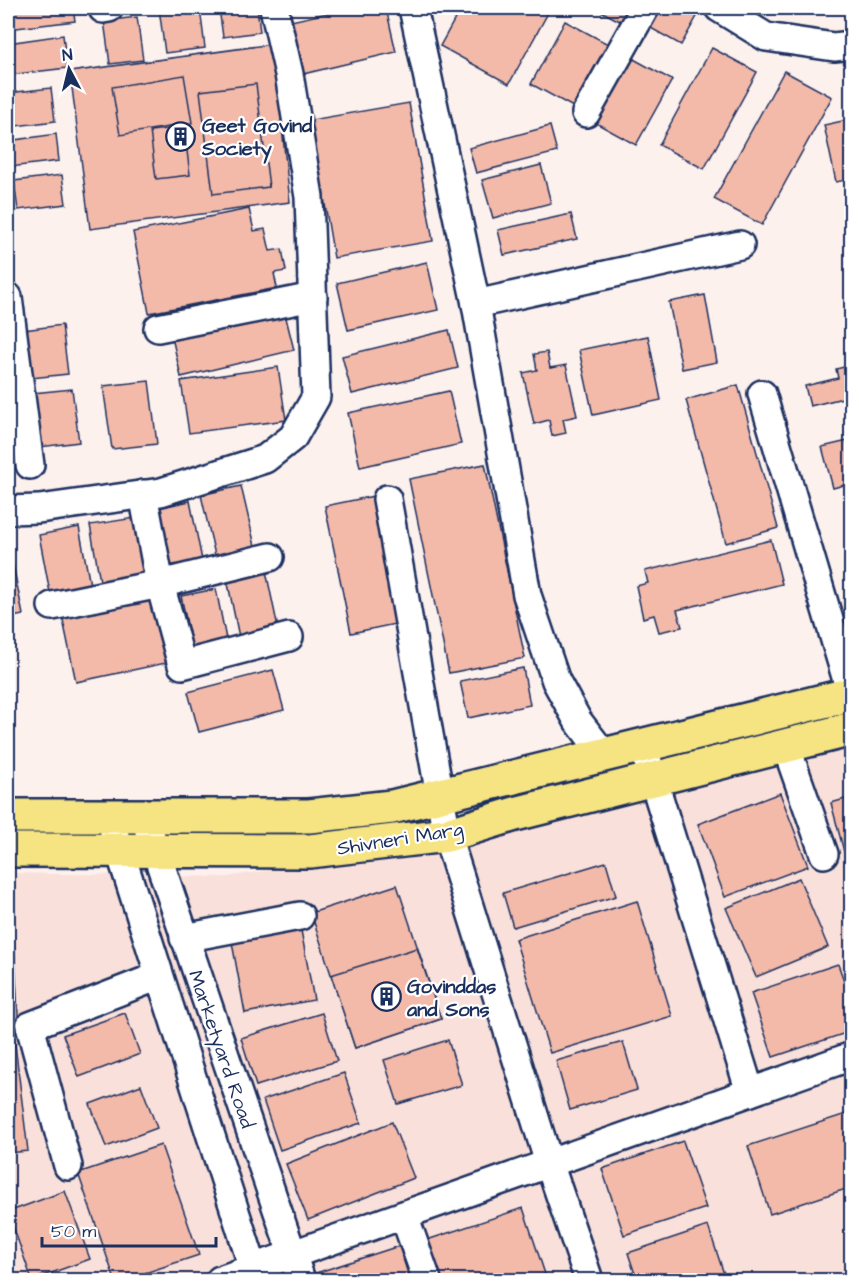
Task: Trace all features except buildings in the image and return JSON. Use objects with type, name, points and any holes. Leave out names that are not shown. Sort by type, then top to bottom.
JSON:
[{"type":"main road","name":"Shivneri Marg","points":[[8,816],[309,816],[392,807],[851,694]]},
{"type":"main road","name":"Shivneri Marg","points":[[8,850],[310,851],[447,835],[515,814],[652,778],[852,729]]},
{"type":"street","points":[[8,510],[39,509],[161,492],[265,459],[293,437],[316,397],[309,197],[289,74],[274,8]]},
{"type":"street","points":[[413,8],[476,304],[527,595],[556,681],[578,721],[605,756]]},
{"type":"street","points":[[586,113],[645,8]]},
{"type":"street","points":[[719,8],[766,37],[834,47],[852,45]]},
{"type":"street","points":[[476,304],[740,245]]},
{"type":"street","points":[[8,297],[30,465]]},
{"type":"street","points":[[158,328],[313,297]]},
{"type":"street","points":[[762,394],[851,694]]},
{"type":"street","points":[[143,494],[160,584],[182,665],[289,637]]},
{"type":"street","points":[[387,499],[438,796],[447,835],[549,1163],[589,1281]]},
{"type":"street","points":[[52,606],[160,584],[270,556]]},
{"type":"street","points":[[644,746],[750,1092]]},
{"type":"street","points":[[786,746],[824,854]]},
{"type":"street","name":"Marketyard Road","points":[[144,816],[301,1281]]},
{"type":"street","name":"Marketyard Road","points":[[110,817],[255,1275]]},
{"type":"street","points":[[184,938],[300,916]]},
{"type":"street","points":[[68,1166],[30,1026],[159,976]]},
{"type":"street","points":[[220,1281],[255,1275],[292,1255],[852,1056]]},
{"type":"street","points":[[404,1215],[427,1281]]},
{"type":"shaded area","points":[[851,743],[851,1280],[8,1280],[8,873],[227,877],[499,832]]},
{"type":"place","name":"Geet Govind Society","points":[[181,137]]},
{"type":"place","name":"Govinddas and Sons","points":[[386,997]]}]
